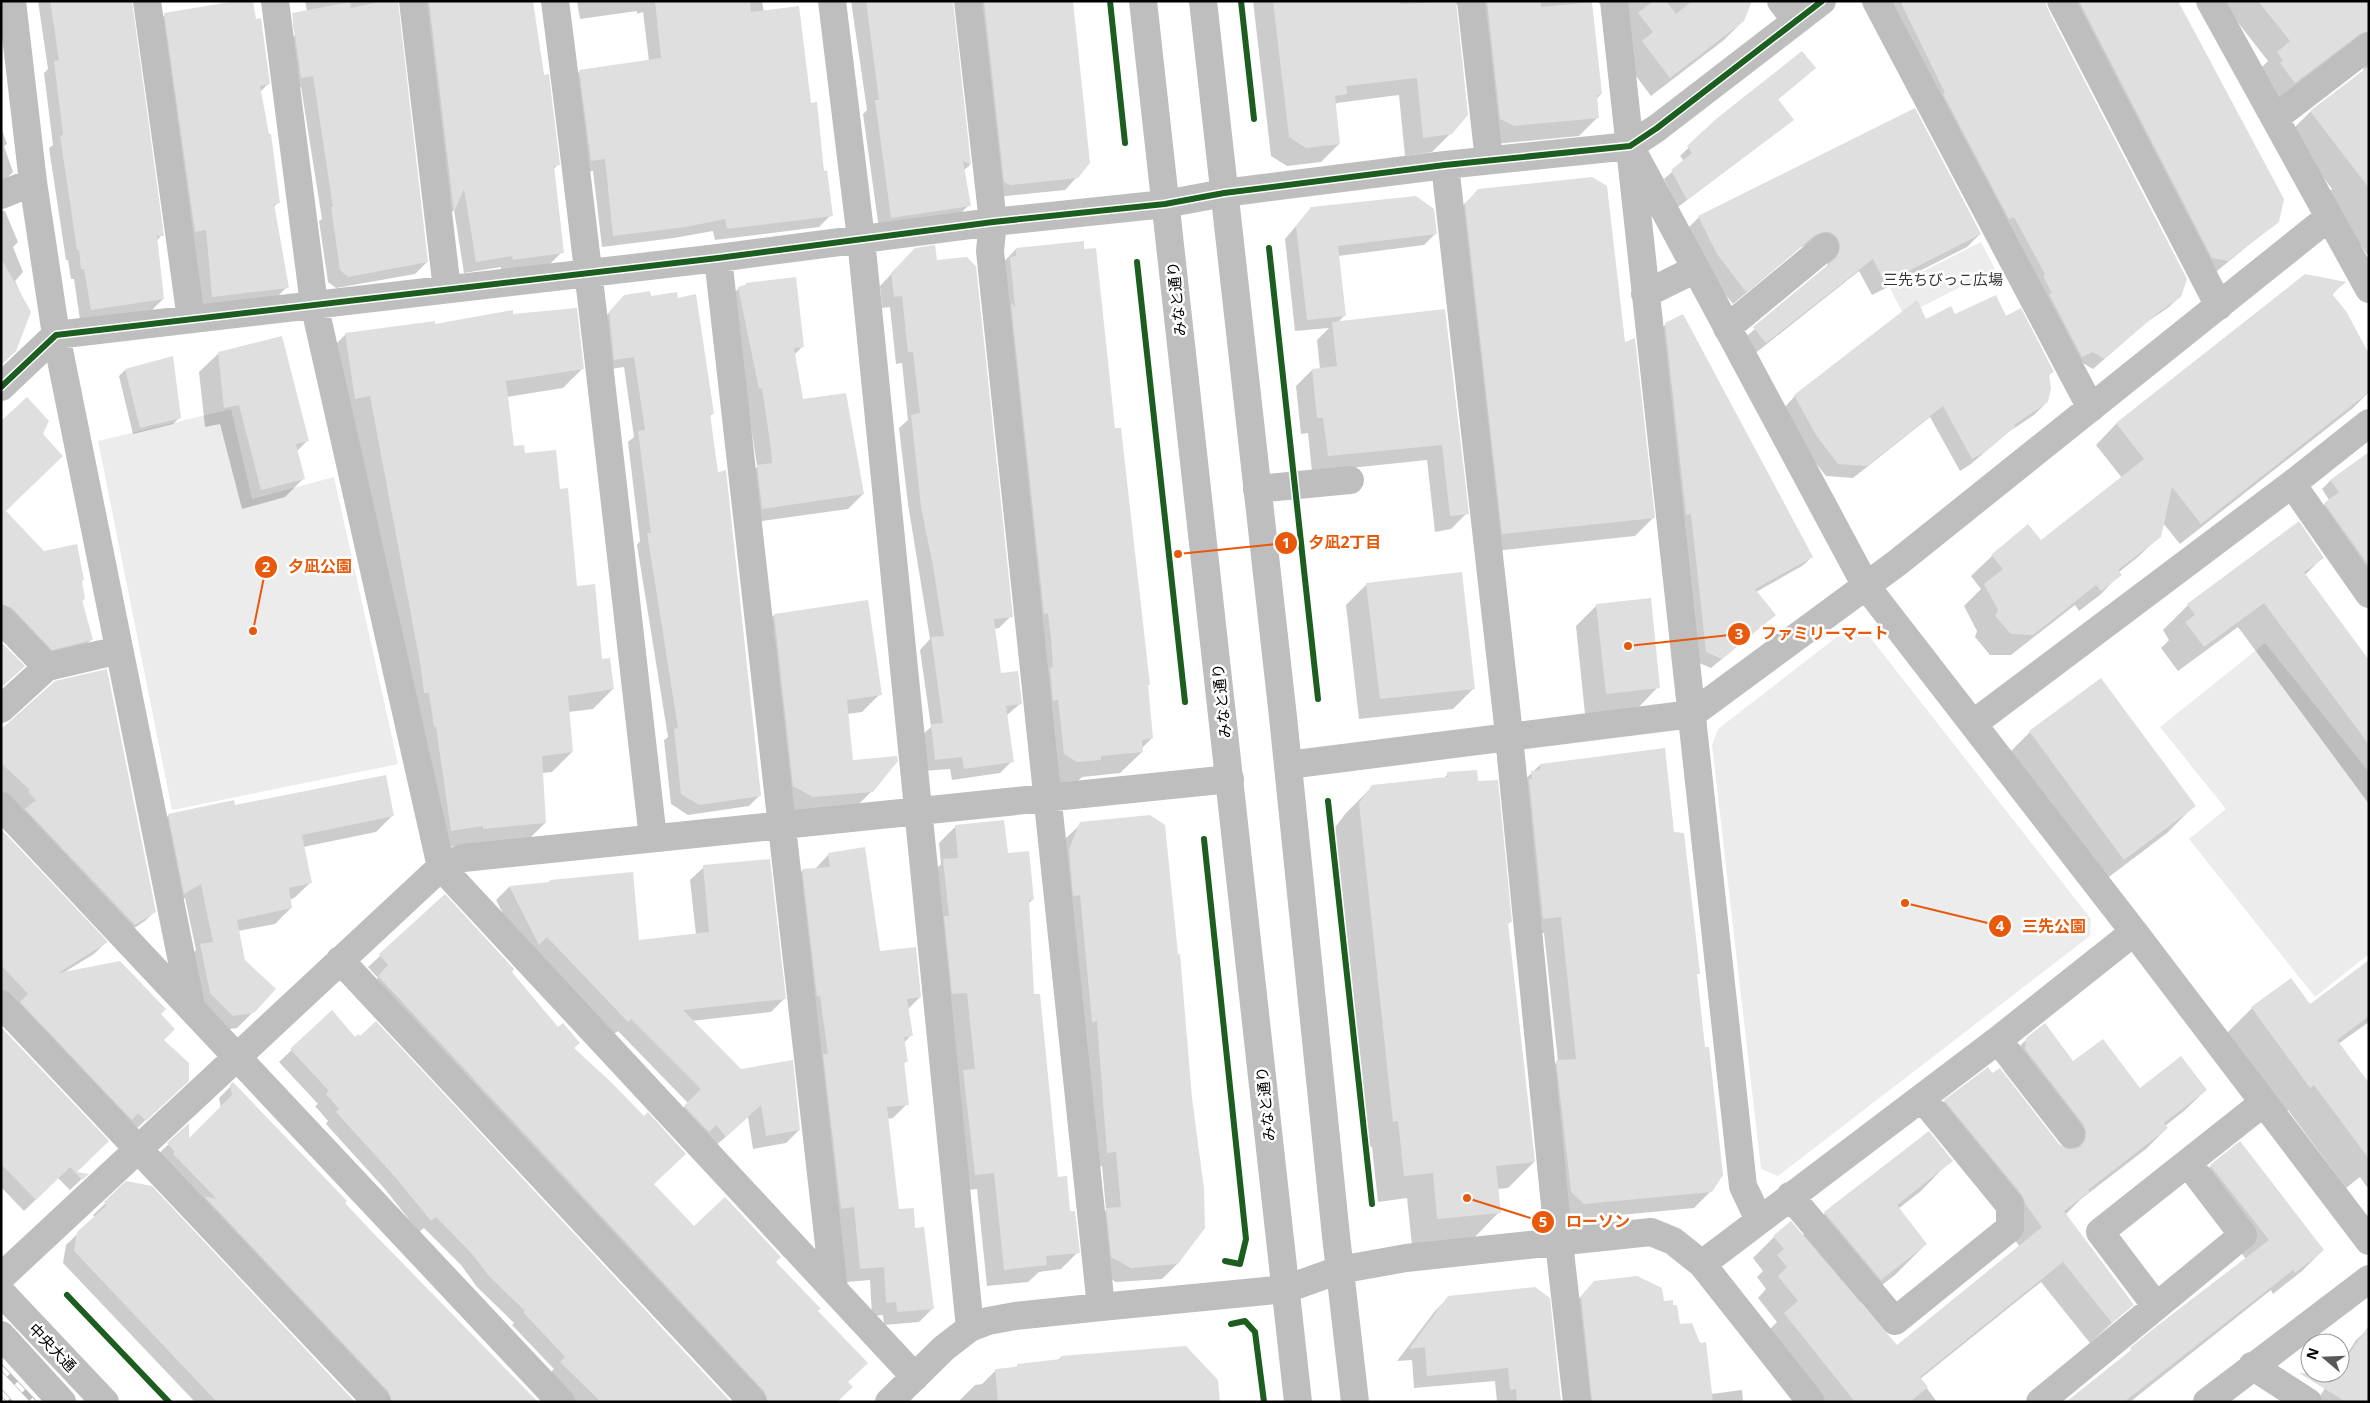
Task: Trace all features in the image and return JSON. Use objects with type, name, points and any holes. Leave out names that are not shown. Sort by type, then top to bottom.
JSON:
[{"type":"main road","points":[[12,1],[33,182],[56,335],[191,1006]]},
{"type":"main road","points":[[147,1],[190,319]]},
{"type":"main road","points":[[275,1],[314,304],[441,867],[915,1377]]},
{"type":"main road","points":[[412,1],[447,289]]},
{"type":"main road","points":[[555,1],[590,273],[603,410],[653,838]]},
{"type":"main road","points":[[832,1],[861,239],[970,1328]]},
{"type":"main road","points":[[968,1],[993,222],[990,251],[1046,799],[1101,1306]]},
{"type":"main road","name":"みなと通り","points":[[1143,1],[1298,1402]]},
{"type":"main road","points":[[1203,1],[1288,765],[1339,1270],[1355,1402]]},
{"type":"main road","points":[[1471,1],[1489,160]]},
{"type":"main road","points":[[1614,1],[1743,1186],[1759,1220]]},
{"type":"main road","points":[[1,387],[56,335],[718,258],[993,222],[1165,204],[1224,193],[1445,165],[1630,146],[1789,11],[1822,1]]},
{"type":"main road","points":[[1876,1],[2091,408]]},
{"type":"main road","points":[[2061,1],[2219,306]]},
{"type":"main road","points":[[2210,1],[2329,217],[2366,278]]},
{"type":"main road","points":[[2275,118],[2369,46]]},
{"type":"main road","points":[[1630,146],[1866,586],[1974,723],[2369,1241]]},
{"type":"main road","points":[[1445,165],[1509,737],[1558,1241],[1577,1402]]},
{"type":"main road","points":[[1,195],[33,182]]},
{"type":"main road","points":[[1288,765],[1692,714],[1866,586],[2329,217]]},
{"type":"main road","points":[[1728,328],[1825,248]]},
{"type":"main road","points":[[718,258],[834,1290]]},
{"type":"main road","points":[[1645,294],[1696,269]]},
{"type":"main road","points":[[1974,723],[2292,484],[2369,423]]},
{"type":"main road","points":[[1257,489],[1350,480]]},
{"type":"main road","points":[[2292,484],[2369,594]]},
{"type":"main road","points":[[1,619],[47,667]]},
{"type":"main road","points":[[1,709],[47,667],[119,650]]},
{"type":"main road","points":[[1,1277],[237,1055],[441,867],[463,858],[1230,779]]},
{"type":"main road","points":[[1,806],[191,1006],[561,1402]]},
{"type":"main road","points":[[1702,1264],[1998,1040],[2134,932]]},
{"type":"main road","points":[[340,960],[753,1402]]},
{"type":"main road","points":[[1,1004],[377,1402]]},
{"type":"main road","points":[[1998,1040],[2071,1134]]},
{"type":"main road","points":[[1790,1196],[1895,1321],[2010,1228],[2010,1206],[1922,1098]]},
{"type":"main road","points":[[2156,1306],[2100,1232],[2263,1102]]},
{"type":"main road","points":[[2040,1402],[2243,1235],[2188,1163]]},
{"type":"main road","points":[[889,1402],[944,1348],[970,1328],[1015,1316],[1286,1288],[1339,1270],[1406,1258],[1651,1232],[1673,1241],[1702,1264],[1811,1402]]},
{"type":"main road","points":[[2207,1402],[2369,1279]]},
{"type":"main road","name":"中央大通","points":[[1,1292],[105,1402]]},
{"type":"main road","points":[[1,1335],[62,1402]]},
{"type":"main road","points":[[2252,1366],[2299,1399]]},
{"type":"green space","name":"三先ちびっこ広場","points":[[1981,242],[1995,269],[1904,316],[1890,288]]},
{"type":"green space","points":[[231,409],[252,499],[334,477],[398,764],[172,810],[98,441]]},
{"type":"green space","points":[[1838,636],[1869,636],[2091,919],[2090,936],[1778,1176],[1761,1169],[1712,745],[1718,729]]},
{"type":"green space","points":[[2265,643],[2369,772],[2369,954],[2315,997],[2189,839],[2226,809],[2160,727]]},
{"type":"building","points":[[50,1],[132,1],[164,236],[157,236],[164,299],[91,310],[84,269],[81,269],[79,250],[77,250],[60,136],[63,135],[54,61],[59,60]]},
{"type":"building","points":[[236,1],[253,1],[256,19],[261,18],[270,84],[260,86],[269,134],[271,134],[280,203],[274,204],[289,288],[212,297],[206,230],[195,232],[164,13]]},
{"type":"building","points":[[383,1],[398,1],[428,262],[348,277],[340,270],[331,207],[333,207],[313,76],[301,78],[292,13],[350,2],[351,8]]},
{"type":"building","points":[[429,1],[533,1],[544,75],[549,74],[560,165],[554,166],[564,253],[513,260],[512,256],[476,262],[464,189],[454,212]]},
{"type":"building","points":[[655,1],[750,1],[751,12],[799,6],[811,103],[817,102],[824,171],[827,170],[833,216],[727,229],[725,219],[686,227],[613,236],[605,159],[591,161],[579,70],[661,58]]},
{"type":"building","points":[[866,1],[953,1],[971,165],[963,161],[971,206],[891,218],[875,100],[879,100]]},
{"type":"building","points":[[984,1],[1073,1],[1090,163],[1078,178],[1010,185],[1004,182]]},
{"type":"building","points":[[1273,1],[1400,1],[1400,4],[1456,1],[1468,115],[1452,134],[1423,138],[1417,78],[1346,86],[1347,94],[1335,96],[1340,144],[1306,148],[1289,137]]},
{"type":"building","points":[[1487,1],[1541,1],[1541,7],[1592,2],[1602,94],[1597,95],[1599,118],[1514,126],[1500,119]]},
{"type":"building","points":[[1653,1],[1666,1],[1676,14],[1692,1],[1752,1],[1744,21],[1670,78],[1642,41],[1653,32],[1638,13]]},
{"type":"building","points":[[1900,1],[2046,1],[2047,8],[2187,279],[2181,297],[2159,312],[2104,359],[2093,352],[2082,357],[2049,294],[2052,293],[2043,276],[2045,274],[2014,217],[2009,219],[1943,94],[1945,93]]},
{"type":"building","points":[[2079,1],[2178,1],[2284,199],[2279,222],[2228,261],[2212,258]]},
{"type":"building","points":[[2258,1],[2369,1],[2369,31],[2360,34],[2295,83],[2280,63],[2283,61],[2277,52],[2290,41]]},
{"type":"building","points":[[1802,51],[1816,68],[1778,99],[1794,120],[1687,200],[1671,170],[1692,153],[1687,146],[1716,119]]},
{"type":"building","points":[[2369,66],[2369,188],[2310,111]]},
{"type":"building","points":[[1915,108],[1981,234],[1885,283],[1873,259],[1766,343],[1753,327],[1835,259],[1839,253],[1840,245],[1837,237],[1830,232],[1815,235],[1746,292],[1717,254],[1698,216]]},
{"type":"building","points":[[1592,177],[1607,186],[1625,342],[1635,338],[1655,518],[1502,534],[1465,204],[1478,189]]},
{"type":"building","points":[[1416,196],[1434,209],[1437,234],[1338,246],[1346,316],[1307,320],[1296,226],[1311,207]]},
{"type":"building","points":[[1084,241],[1084,249],[1096,248],[1115,428],[1121,428],[1150,685],[1148,685],[1153,738],[1142,740],[1143,752],[1101,756],[1101,760],[1077,762],[1064,754],[1058,700],[1053,701],[1050,668],[1053,667],[1051,638],[1048,613],[1044,614],[1011,303],[1015,307],[1010,257],[1016,256],[1016,248]]},
{"type":"building","points":[[935,245],[937,260],[967,257],[976,266],[1013,617],[994,619],[1001,673],[1018,671],[1022,704],[1006,706],[1014,762],[964,769],[962,757],[935,760],[931,724],[943,723],[931,637],[944,636],[921,507],[911,415],[920,413],[913,352],[908,352],[902,296],[894,297],[891,273],[915,248]]},
{"type":"building","points":[[1,258],[31,312],[16,351],[1,365]]},
{"type":"building","points":[[2305,274],[2346,282],[2332,294],[2346,311],[2369,354],[2369,392],[2201,524],[2172,487],[2161,537],[2118,570],[2122,575],[2101,591],[2096,585],[2033,635],[2011,634],[1995,616],[1998,610],[1984,584],[2003,569],[1991,555],[2028,524],[2041,540],[2144,459],[2116,423]]},
{"type":"building","points":[[796,277],[804,347],[794,348],[803,399],[846,393],[864,494],[762,509],[757,465],[772,463],[771,449],[762,388],[759,389],[738,287],[746,285],[746,283]]},
{"type":"building","points":[[650,291],[651,296],[677,292],[678,298],[696,294],[714,414],[710,414],[718,472],[726,470],[761,796],[699,805],[681,794],[674,729],[678,728],[647,533],[651,533],[638,431],[645,430],[634,357],[614,360],[609,312],[624,295]]},
{"type":"building","points":[[1996,295],[2006,316],[2021,308],[2054,372],[2049,374],[2051,388],[2048,402],[2014,425],[2015,427],[1985,452],[1972,459],[1943,406],[1867,466],[1838,464],[1816,435],[1794,395],[1917,300],[1926,319],[1951,306],[1955,314]]},
{"type":"building","points":[[577,308],[584,369],[506,381],[514,446],[524,445],[525,453],[556,450],[560,489],[568,488],[577,586],[595,584],[602,659],[610,658],[614,689],[568,696],[573,752],[542,756],[546,823],[483,829],[483,826],[451,831],[436,727],[434,727],[429,693],[424,693],[370,396],[355,399],[345,333],[435,321],[435,324],[513,310],[513,314]]},
{"type":"building","points":[[1445,309],[1469,514],[1450,516],[1442,445],[1328,456],[1323,418],[1317,418],[1312,369],[1337,366],[1332,322]]},
{"type":"building","points":[[1683,314],[1813,557],[1755,589],[1776,615],[1722,659],[1706,652],[1691,514],[1686,515],[1665,323]]},
{"type":"building","points":[[282,336],[309,441],[296,444],[305,479],[261,490],[239,405],[224,408],[218,352]]},
{"type":"building","points":[[173,356],[181,418],[140,428],[125,369]]},
{"type":"building","points":[[27,397],[49,421],[43,434],[63,456],[6,511],[44,551],[77,544],[84,580],[82,581],[85,599],[82,600],[93,640],[52,650],[12,608],[1,604],[1,421]]},
{"type":"building","points":[[2369,452],[2369,566],[2324,503],[2339,492],[2330,480]]},
{"type":"building","points":[[2299,521],[2324,558],[2304,572],[2369,660],[2369,745],[2264,603],[2204,647],[2185,622],[2195,615],[2187,604]]},
{"type":"building","points":[[1462,572],[1475,689],[1380,699],[1366,583]]},
{"type":"building","points":[[1651,598],[1660,688],[1606,694],[1596,604]]},
{"type":"building","points":[[868,600],[882,695],[847,700],[853,760],[897,756],[898,761],[873,792],[813,797],[793,786],[774,614]]},
{"type":"building","points":[[1,642],[25,666],[2,687],[1,686]]},
{"type":"building","points":[[107,669],[156,912],[135,925],[25,809],[36,800],[28,792],[30,790],[1,763],[1,729],[55,681]]},
{"type":"building","points":[[2101,678],[2196,806],[2124,860],[2029,731]]},
{"type":"building","points":[[1665,748],[1674,832],[1684,833],[1700,974],[1697,974],[1705,1047],[1709,1047],[1723,1175],[1712,1192],[1584,1204],[1571,1192],[1556,1060],[1576,1059],[1561,917],[1543,919],[1529,779],[1532,779],[1531,771],[1540,770],[1540,764]]},
{"type":"building","points":[[1477,770],[1478,781],[1498,780],[1512,922],[1508,923],[1535,1162],[1496,1166],[1501,1213],[1437,1219],[1433,1173],[1404,1176],[1398,1121],[1393,1122],[1359,803],[1372,785],[1447,777],[1447,772]]},
{"type":"building","points":[[386,775],[394,816],[302,835],[312,883],[289,888],[292,908],[237,920],[245,960],[276,989],[254,1013],[233,1016],[210,993],[200,944],[213,942],[201,884],[184,894],[168,814],[234,800],[235,805]]},
{"type":"building","points":[[1150,815],[1165,825],[1178,954],[1180,954],[1192,1098],[1204,1189],[1205,1228],[1178,1264],[1131,1268],[1111,1257],[1106,1208],[1121,1207],[1116,1152],[1107,1153],[1097,1021],[1092,1022],[1080,895],[1073,896],[1069,849],[1080,822]]},
{"type":"building","points":[[1004,820],[1008,853],[1029,851],[1034,900],[1029,900],[1034,994],[1040,994],[1058,1177],[1067,1176],[1070,1211],[1075,1211],[1080,1253],[1046,1256],[1047,1265],[1004,1270],[994,1173],[975,1175],[963,1070],[975,1069],[967,993],[952,994],[944,916],[949,916],[943,859],[958,858],[955,825]]},
{"type":"building","points":[[2,830],[108,942],[58,973],[120,961],[166,1009],[161,1014],[175,1029],[164,1040],[189,1063],[189,1081],[146,1121],[138,1113],[132,1120],[20,1002],[28,994],[1,965]]},
{"type":"building","points":[[865,847],[880,951],[916,947],[921,997],[907,999],[913,1036],[904,1037],[908,1062],[904,1062],[909,1105],[887,1107],[899,1209],[914,1208],[915,1228],[924,1227],[934,1309],[897,1312],[896,1302],[886,1303],[884,1267],[860,1269],[854,1207],[841,1209],[823,1054],[828,1054],[820,996],[817,996],[802,869],[830,867],[828,853]]},
{"type":"building","points":[[770,859],[786,999],[683,1010],[741,1069],[793,1060],[800,1130],[766,1136],[761,1105],[726,1137],[716,1125],[709,1132],[684,1106],[701,1089],[631,1019],[628,1022],[547,937],[539,945],[509,886],[633,872],[639,940],[709,932],[703,865]]},
{"type":"building","points":[[445,894],[514,969],[512,972],[558,1027],[563,1023],[580,1043],[574,1048],[644,1116],[648,1112],[686,1154],[654,1184],[694,1226],[725,1197],[781,1257],[776,1262],[821,1309],[817,1310],[868,1363],[848,1382],[853,1387],[837,1402],[768,1402],[764,1391],[378,976],[388,965],[379,954]]},
{"type":"building","points":[[2369,960],[2369,1016],[2337,1040],[2369,1083],[2369,1159],[2314,1085],[2310,1088],[2251,1007],[2291,978],[2310,1004]]},
{"type":"building","points":[[332,1010],[355,1037],[358,1034],[360,1036],[376,1021],[731,1402],[601,1402],[560,1362],[565,1357],[523,1312],[525,1311],[489,1276],[472,1254],[436,1217],[431,1221],[395,1177],[336,1112],[339,1109],[326,1094],[329,1091],[290,1049]]},
{"type":"building","points":[[2045,1023],[2073,1061],[2103,1039],[2140,1088],[2181,1056],[2207,1090],[2164,1123],[2168,1128],[2064,1211],[2134,1305],[2112,1323],[2063,1262],[1920,1377],[1928,1387],[1910,1402],[1855,1402],[1784,1313],[1798,1301],[1778,1276],[1787,1267],[1777,1255],[1784,1249],[1773,1236],[1791,1221],[1897,1345],[2042,1227],[2026,1205],[2022,1195],[1944,1100],[1988,1067],[1992,1073],[2000,1068],[2059,1144],[2066,1149],[2073,1149],[2080,1147],[2085,1140],[2086,1132],[2083,1124],[2025,1049],[2026,1038]]},
{"type":"building","points":[[1,1027],[109,1141],[77,1172],[89,1174],[82,1180],[70,1167],[36,1200],[1,1164]]},
{"type":"building","points":[[233,1082],[347,1201],[345,1203],[378,1238],[538,1402],[392,1402],[388,1391],[204,1196],[217,1199],[173,1154],[175,1152],[167,1143],[189,1123],[189,1138],[232,1095],[230,1085]]},
{"type":"building","points":[[1929,1131],[1953,1161],[1897,1205],[1927,1244],[1881,1280],[1824,1212]]},
{"type":"building","points":[[2240,1141],[2324,1250],[2295,1273],[2293,1270],[2124,1402],[2066,1402],[2131,1350],[2130,1348],[2153,1329],[2269,1240],[2210,1165]]},
{"type":"building","points":[[126,1181],[152,1186],[355,1402],[217,1402],[74,1251],[77,1232],[107,1205],[104,1202]]},
{"type":"building","points":[[1637,1276],[1662,1288],[1664,1301],[1673,1300],[1673,1305],[1677,1305],[1680,1324],[1692,1323],[1700,1343],[1706,1342],[1713,1402],[1592,1402],[1581,1296],[1594,1281]]},
{"type":"building","points":[[1535,1287],[1550,1298],[1561,1402],[1517,1402],[1516,1389],[1510,1390],[1508,1368],[1427,1376],[1425,1347],[1409,1349],[1448,1296]]},
{"type":"building","points":[[2369,1325],[2369,1402],[2346,1402],[2315,1383],[2350,1383],[2350,1353]]},
{"type":"building","points":[[1186,1346],[1218,1380],[1220,1402],[998,1402],[995,1369],[1017,1367],[1017,1364],[1061,1359],[1061,1356]]},
{"type":"railway","points":[[1,1367],[34,1402]]},
{"type":"railway","points":[[1,1392],[10,1402]]},
{"type":"cycle path","points":[[1110,1],[1125,143]]},
{"type":"cycle path","points":[[1241,1],[1254,119]]},
{"type":"cycle path","points":[[1,387],[56,335],[718,258],[993,222],[1165,204],[1224,193],[1445,165],[1630,146],[1657,128],[1822,1]]},
{"type":"cycle path","points":[[1269,248],[1318,699]]},
{"type":"cycle path","points":[[1137,262],[1185,702]]},
{"type":"cycle path","points":[[1328,801],[1372,1204]]},
{"type":"cycle path","points":[[1204,839],[1246,1239],[1240,1264],[1225,1261]]},
{"type":"cycle path","points":[[67,1295],[169,1402]]},
{"type":"cycle path","points":[[1231,1324],[1245,1321],[1255,1332],[1264,1402]]},
{"type":"place","name":"夕凪2丁目","points":[[1178,554]]},
{"type":"place","name":"夕凪公園","points":[[253,631]]},
{"type":"place","name":"ファミリーマート","points":[[1628,646]]},
{"type":"place","name":"三先公園","points":[[1905,903]]},
{"type":"place","name":"ローソン","points":[[1467,1198]]}]
